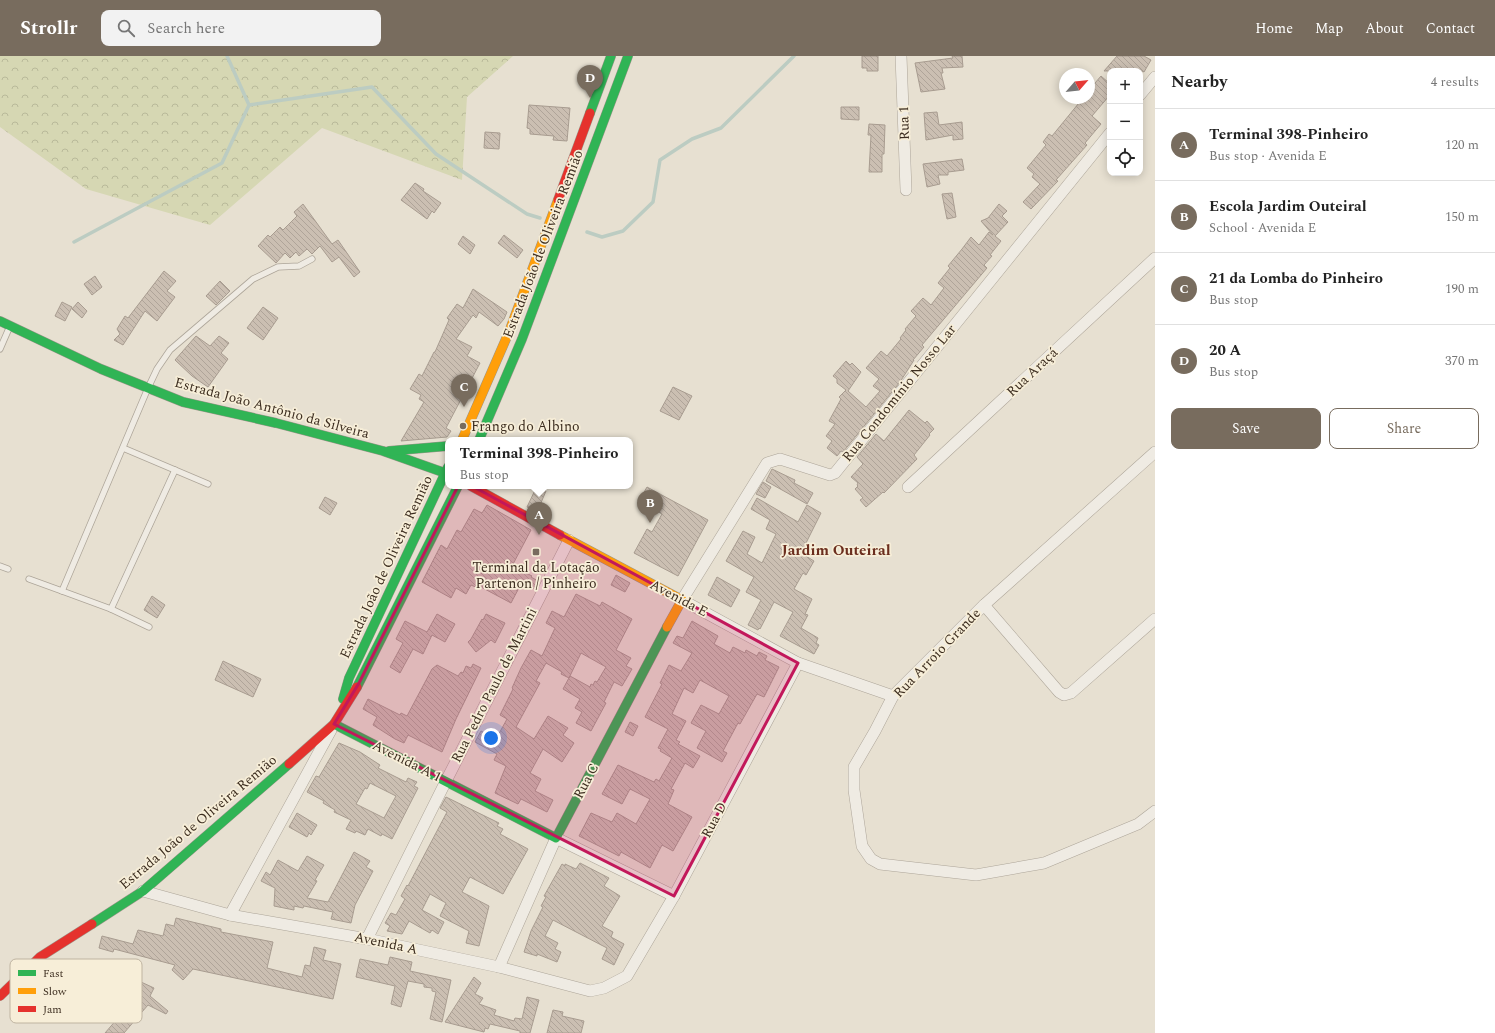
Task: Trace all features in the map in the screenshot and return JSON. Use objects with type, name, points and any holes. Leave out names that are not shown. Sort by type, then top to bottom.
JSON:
[{"type":"main road","name":"Estrada João de Oliveira Remião","points":[[463,437],[509,332],[611,56]]},
{"type":"main road","name":"Estrada João de Oliveira Remião","points":[[480,437],[522,339],[628,56]]},
{"type":"main road","name":"Estrada João Antônio da Silveira","points":[[0,321],[101,369],[183,402],[276,423],[383,451],[445,471]]},
{"type":"main road","name":"Estrada João Antônio da Silveira","points":[[383,451],[445,446]]},
{"type":"main road","name":"Estrada João de Oliveira Remião","points":[[334,724],[349,678],[445,476]]},
{"type":"main road","name":"Estrada João de Oliveira Remião","points":[[38,959],[143,891],[334,724],[359,683],[456,489]]},
{"type":"main road","name":"Avenida E","points":[[476,489],[568,540],[682,600]]},
{"type":"main road","name":"Rua C","points":[[556,838],[682,600]]},
{"type":"main road","name":"Avenida A 1","points":[[334,724],[556,838]]},
{"type":"main road","name":"Estrada João de Oliveira Remião","points":[[0,996],[10,986]]},
{"type":"street","name":"Rua 1","points":[[901,56],[906,190]]},
{"type":"street","points":[[1143,91],[1155,77]]},
{"type":"street","name":"Rua Condomínio Nosso Lar","points":[[682,600],[767,463],[780,459],[830,475],[835,473],[1107,136]]},
{"type":"street","name":"Rua Araçá","points":[[908,487],[1155,258]]},
{"type":"street","name":"Rua Arroio Grande","points":[[1155,452],[984,605],[893,696],[854,767],[854,790],[862,846],[871,859],[880,864],[976,875],[1044,862],[1138,824],[1155,811]]},
{"type":"street","name":"Rua Pedro Paulo de Martini","points":[[367,939],[568,540]]},
{"type":"street","name":"Avenida E","points":[[682,600],[798,663],[893,696]]},
{"type":"street","points":[[984,605],[1059,692],[1064,695],[1071,693],[1155,619]]},
{"type":"street","name":"Rua D","points":[[627,976],[674,896],[798,663]]},
{"type":"street","points":[[230,915],[334,724]]},
{"type":"street","name":"Avenida A 1","points":[[556,838],[674,896]]},
{"type":"street","name":"Rua C","points":[[499,967],[556,838]]},
{"type":"street","name":"Avenida A","points":[[143,891],[230,915],[367,939],[499,967],[590,991],[604,988],[627,976]]},
{"type":"lane","points":[[62,591],[148,388],[157,369],[170,350],[253,279],[278,267],[298,266],[312,259]]},
{"type":"lane","points":[[0,349],[10,326]]},
{"type":"lane","points":[[123,448],[208,484]]},
{"type":"lane","points":[[111,609],[175,470]]},
{"type":"lane","points":[[0,566],[8,569]]},
{"type":"lane","points":[[29,579],[111,609],[149,627]]},
{"type":"highlighted area","points":[[461,480],[798,663],[674,896],[334,724],[359,683]]},
{"type":"green space","points":[[0,56],[513,56],[467,97],[462,180],[322,128],[210,225],[86,189],[0,127]]},
{"type":"building","points":[[862,56],[878,56],[878,71],[867,71],[867,68],[862,68]]},
{"type":"building","points":[[952,56],[962,56],[963,67],[942,68],[943,73],[941,73],[945,89],[921,92],[915,63],[953,58]]},
{"type":"building","points":[[1117,56],[1144,56],[1151,60],[1144,72],[1143,68],[1107,68],[1107,71],[1104,71]]},
{"type":"building","points":[[1101,76],[1107,81],[1107,98],[1092,116],[1101,124],[1085,143],[1087,145],[1056,180],[1058,181],[1031,209],[1023,202],[1040,184],[1032,177],[1034,174],[1027,168],[1046,145],[1043,142],[1049,134],[1052,136],[1078,104],[1095,104],[1095,83]]},
{"type":"building","points":[[529,105],[570,108],[567,141],[553,140],[554,136],[530,134],[530,129],[527,128]]},
{"type":"building","points":[[841,107],[859,107],[859,120],[841,119]]},
{"type":"building","points":[[937,112],[939,125],[962,122],[963,139],[953,140],[953,135],[926,140],[924,113]]},
{"type":"building","points":[[869,124],[885,125],[882,172],[869,172],[871,135],[868,135]]},
{"type":"building","points":[[485,132],[500,133],[499,149],[484,148]]},
{"type":"building","points":[[962,159],[964,170],[948,172],[948,175],[938,175],[940,184],[927,187],[923,164]]},
{"type":"building","points":[[415,183],[424,189],[423,191],[441,203],[434,213],[432,211],[427,219],[401,200]]},
{"type":"building","points":[[952,193],[956,217],[947,219],[942,194]]},
{"type":"building","points":[[303,204],[332,244],[338,240],[360,272],[354,277],[339,257],[332,262],[320,246],[312,254],[307,249],[299,256],[296,252],[290,258],[285,253],[276,263],[258,246],[268,235],[270,237],[280,227],[283,230],[297,216],[294,212]]},
{"type":"building","points":[[999,204],[1007,211],[1002,216],[1008,222],[995,236],[1001,241],[990,255],[992,256],[984,265],[987,268],[922,345],[924,347],[913,360],[900,382],[843,452],[841,451],[837,456],[827,448],[832,441],[826,436],[835,424],[829,421],[841,399],[839,397],[846,390],[837,383],[837,379],[833,376],[846,361],[850,365],[852,363],[861,372],[848,391],[866,407],[880,391],[873,386],[879,379],[866,368],[881,351],[887,356],[901,339],[900,338],[906,330],[905,329],[916,316],[911,311],[923,298],[931,305],[944,288],[938,283],[950,268],[948,266],[971,237],[979,245],[989,232],[993,235],[981,221],[988,218]]},
{"type":"building","points":[[504,235],[523,250],[517,258],[498,243]]},
{"type":"building","points":[[463,236],[475,245],[470,254],[458,244]]},
{"type":"building","points":[[164,271],[176,281],[167,291],[175,297],[157,321],[145,311],[123,345],[114,340],[120,334],[117,329],[125,316],[128,318]]},
{"type":"building","points":[[95,276],[102,287],[92,295],[84,284]]},
{"type":"building","points":[[220,281],[230,291],[216,305],[206,296]]},
{"type":"building","points":[[473,289],[507,312],[504,319],[498,326],[479,312],[476,318],[473,315],[456,339],[472,347],[467,356],[480,363],[446,428],[451,431],[447,437],[401,441],[424,402],[419,399],[421,395],[410,389],[419,374],[422,376],[435,352],[449,320],[447,318],[457,304],[463,308]]},
{"type":"building","points":[[62,302],[72,307],[65,321],[55,316]]},
{"type":"building","points":[[78,302],[87,311],[82,318],[72,309]]},
{"type":"building","points":[[263,307],[278,318],[263,340],[247,328]]},
{"type":"building","points":[[196,336],[210,346],[219,336],[229,343],[221,353],[228,359],[208,387],[192,376],[175,360]]},
{"type":"building","points":[[673,387],[692,396],[679,420],[660,411]]},
{"type":"building","points":[[909,410],[925,423],[927,421],[934,429],[914,455],[917,459],[884,493],[883,492],[866,507],[860,500],[863,498],[855,489],[858,486],[858,483],[851,477],[863,464],[857,457],[876,434],[884,441]]},
{"type":"building","points":[[772,469],[795,480],[794,483],[813,493],[807,504],[766,481]]},
{"type":"building","points":[[763,482],[771,487],[765,498],[756,494]]},
{"type":"building","points":[[647,487],[708,520],[678,576],[634,553],[647,529],[652,532],[662,514],[639,501]]},
{"type":"building","points":[[536,489],[542,489],[546,491],[537,512],[527,507]]},
{"type":"building","points":[[325,497],[337,503],[330,515],[319,508]]},
{"type":"building","points":[[757,498],[798,522],[807,505],[821,513],[801,553],[814,561],[806,575],[803,573],[794,589],[812,599],[805,614],[808,615],[801,628],[818,638],[816,643],[819,645],[814,654],[780,636],[793,612],[774,602],[760,629],[759,628],[758,630],[748,625],[761,600],[746,592],[754,577],[726,561],[743,531],[755,537],[747,554],[762,563],[776,534],[766,529],[770,520],[751,509]]},
{"type":"building","points":[[487,505],[531,530],[512,566],[532,576],[531,577],[538,581],[533,589],[527,585],[525,589],[520,586],[511,603],[481,587],[480,589],[471,585],[466,594],[456,588],[451,598],[422,582],[441,545],[447,549],[457,530],[461,532],[474,509],[482,513]]},
{"type":"building","points":[[616,575],[630,583],[625,592],[611,585]]},
{"type":"building","points":[[717,577],[740,590],[731,607],[708,595]]},
{"type":"building","points":[[576,594],[600,606],[602,602],[632,619],[616,650],[631,658],[626,666],[632,669],[622,686],[614,682],[604,702],[606,703],[591,731],[576,723],[582,712],[575,708],[580,699],[563,689],[569,678],[561,674],[562,672],[546,663],[536,681],[540,683],[516,727],[534,739],[548,716],[568,728],[563,735],[574,743],[562,762],[543,749],[530,773],[541,779],[535,791],[553,800],[547,812],[521,799],[518,804],[495,793],[506,766],[494,760],[497,754],[475,742],[481,731],[496,739],[507,719],[500,715],[513,689],[512,688],[521,668],[531,650],[542,656],[555,628],[546,623],[552,611],[564,617]],"holes":[[[581,653],[606,667],[597,682],[595,681],[590,687],[570,676]]]},
{"type":"building","points":[[152,596],[165,605],[157,618],[144,610]]},
{"type":"building","points":[[437,614],[455,624],[445,642],[432,635],[423,654],[413,649],[400,673],[390,667],[403,643],[396,639],[405,621],[427,632]]},
{"type":"building","points":[[486,614],[505,623],[495,643],[491,640],[476,652],[468,642]]},
{"type":"building","points":[[692,621],[718,636],[714,644],[730,653],[733,647],[745,653],[746,650],[757,656],[759,652],[767,656],[765,660],[779,667],[764,697],[757,694],[740,724],[738,723],[723,751],[727,753],[722,762],[697,748],[706,731],[691,723],[701,705],[719,714],[729,696],[700,680],[693,693],[684,688],[672,714],[686,721],[676,740],[680,742],[678,744],[700,756],[693,768],[685,763],[671,789],[674,790],[668,804],[692,817],[673,851],[662,845],[650,868],[621,852],[619,856],[579,836],[591,813],[612,822],[617,813],[636,824],[650,799],[630,789],[622,804],[602,794],[618,765],[654,782],[656,779],[659,781],[672,758],[660,751],[661,749],[658,748],[668,729],[645,717],[662,684],[660,683],[669,665],[681,671],[692,653],[673,643],[677,636],[683,638]]},
{"type":"building","points":[[223,661],[261,679],[253,697],[215,680]]},
{"type":"building","points":[[473,664],[481,668],[442,752],[408,735],[404,743],[395,739],[373,725],[377,717],[363,709],[368,699],[400,715],[401,713],[407,716],[432,669],[437,665],[458,676],[461,672],[463,673],[466,666],[471,668]]},
{"type":"building","points":[[630,722],[638,726],[633,736],[625,732]]},
{"type":"building","points":[[339,743],[360,752],[380,765],[378,768],[406,782],[408,778],[417,782],[414,786],[418,788],[392,839],[382,834],[381,836],[368,829],[365,835],[346,829],[351,820],[334,812],[335,810],[323,803],[324,801],[307,792],[316,776],[319,777]],"holes":[[[370,783],[396,796],[384,818],[356,804],[365,788],[367,789]]]},
{"type":"building","points":[[446,797],[499,823],[497,826],[503,829],[500,834],[528,849],[503,894],[470,877],[462,892],[489,906],[479,946],[466,943],[469,931],[440,916],[446,903],[430,894],[422,910],[444,922],[438,934],[432,930],[430,933],[409,921],[402,934],[387,931],[390,926],[385,923],[391,913],[396,915],[405,899],[401,896],[407,885],[408,886],[447,812],[440,808]]},
{"type":"building","points":[[297,813],[317,825],[311,835],[309,833],[307,837],[289,827]]},
{"type":"building","points":[[354,852],[370,861],[366,867],[373,871],[355,905],[351,923],[331,919],[333,912],[304,906],[303,908],[294,906],[294,910],[274,906],[275,888],[261,881],[266,872],[270,875],[278,860],[298,871],[307,856],[324,865],[307,898],[328,902]]},
{"type":"building","points":[[580,863],[609,878],[604,886],[620,896],[602,926],[613,932],[611,937],[624,944],[614,965],[602,959],[607,948],[553,920],[545,936],[558,943],[555,949],[561,952],[557,962],[537,954],[537,956],[524,952],[531,931],[543,907],[541,906],[546,897],[544,896],[562,864],[576,869]]},
{"type":"building","points":[[176,918],[221,929],[221,932],[273,942],[267,968],[302,977],[305,965],[310,966],[314,947],[326,950],[323,960],[341,964],[333,999],[193,969],[183,980],[172,970],[175,965],[114,949],[113,952],[99,948],[102,936],[133,944],[138,930],[163,936],[166,924],[174,926]]},
{"type":"building","points":[[390,957],[412,962],[410,971],[451,980],[442,1022],[430,1019],[436,992],[432,991],[432,988],[424,987],[424,984],[408,981],[401,1007],[391,1004],[395,986],[356,977],[360,959],[388,965]]},
{"type":"building","points":[[474,977],[481,983],[475,994],[483,998],[479,1004],[496,1010],[494,1015],[514,1021],[515,1018],[522,1019],[527,997],[539,1000],[530,1033],[520,1033],[520,1031],[490,1024],[488,1029],[485,1028],[484,1032],[445,1022]]},
{"type":"building","points":[[142,982],[154,988],[150,996],[168,1011],[166,1014],[148,1005],[142,1012]]},
{"type":"building","points":[[553,1010],[563,1012],[562,1016],[584,1021],[581,1033],[547,1033]]},
{"type":"building","points":[[114,1023],[133,1023],[124,1033],[105,1033]]},
{"type":"waterway","points":[[74,242],[222,163],[249,105],[227,56]]},
{"type":"waterway","points":[[587,232],[602,237],[623,231],[653,202],[660,160],[692,139],[721,128],[794,56]]},
{"type":"waterway","points":[[249,105],[372,87],[436,154],[527,214],[540,218]]},
{"type":"traffic: fast","points":[[590,113],[611,56]]},
{"type":"traffic: fast","points":[[480,437],[522,339],[628,56]]},
{"type":"traffic: fast","points":[[0,321],[101,369],[183,402],[276,423],[383,451],[445,473]]},
{"type":"traffic: fast","points":[[389,451],[445,446]]},
{"type":"traffic: fast","points":[[343,699],[349,678],[445,473]]},
{"type":"traffic: fast","points":[[357,687],[456,489]]},
{"type":"traffic: fast","points":[[334,724],[556,838],[667,627]]},
{"type":"traffic: fast","points":[[92,924],[143,891],[289,764]]},
{"type":"traffic: slow","points":[[463,437],[509,332],[558,200]]},
{"type":"traffic: slow","points":[[560,535],[682,600],[667,627]]},
{"type":"traffic: jam","points":[[558,200],[590,113]]},
{"type":"traffic: jam","points":[[476,489],[560,535]]},
{"type":"traffic: jam","points":[[289,764],[334,724],[357,687]]},
{"type":"traffic: jam","points":[[38,959],[92,924]]},
{"type":"traffic: jam","points":[[0,996],[10,986]]},
{"type":"place","name":"20 A","points":[[590,98]]},
{"type":"place","name":"21 da Lomba do Pinheiro","points":[[464,407]]},
{"type":"place","name":"Frango do Albino","points":[[463,426]]},
{"type":"place","name":"Escola Jardim Outeiral","points":[[650,523]]},
{"type":"place","name":"Terminal 398-Pinheiro","points":[[539,535]]},
{"type":"place","name":"Terminal da Lotação Partenon / Pinheiro","points":[[536,552]]},
{"type":"district","name":"Jardim Outeiral","points":[[836,550]]}]
